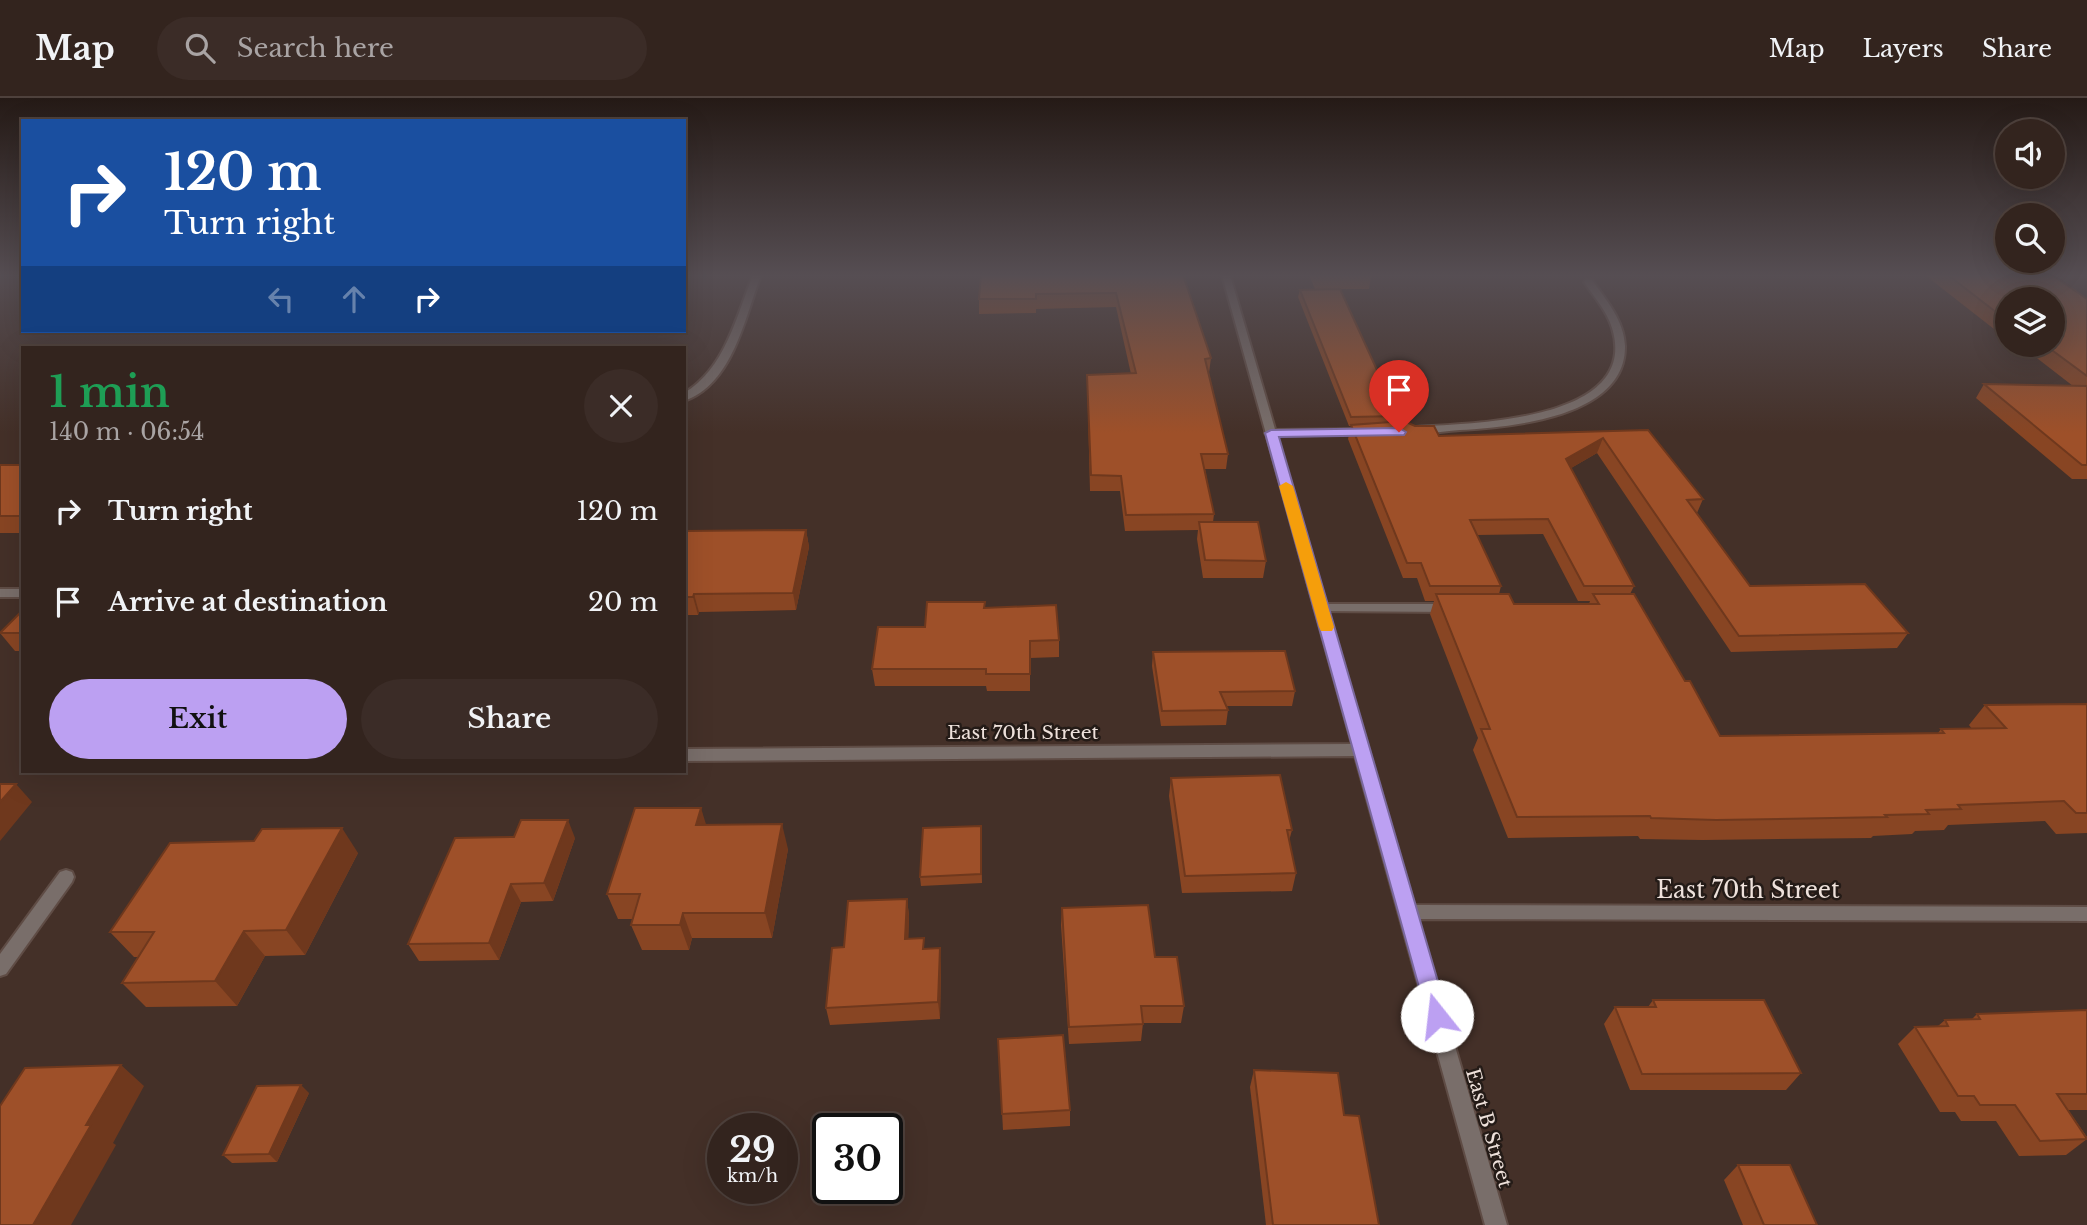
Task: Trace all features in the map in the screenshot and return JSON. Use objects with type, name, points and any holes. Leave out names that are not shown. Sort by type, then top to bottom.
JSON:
[{"type":"street","points":[[686,397],[698,393],[720,367],[736,328]]},
{"type":"street","name":"East B Street","points":[[1241,328],[1496,1225]]},
{"type":"street","points":[[1399,432],[1484,425],[1583,405],[1602,389],[1618,367],[1621,347],[1617,328]]},
{"type":"street","points":[[1271,433],[1387,432]]},
{"type":"street","points":[[0,593],[21,593]]},
{"type":"street","points":[[1321,608],[1461,608]]},
{"type":"street","name":"East 70th Street","points":[[686,755],[1361,751]]},
{"type":"street","points":[[0,968],[66,877]]},
{"type":"street","name":"East 70th Street","points":[[1408,912],[2087,914]]},
{"type":"building","points":[[1125,328],[1201,328],[1211,358],[1205,359],[1228,454],[1201,454],[1214,514],[1126,515],[1121,476],[1091,475],[1087,375],[1136,373]]},
{"type":"building","points":[[1315,328],[1358,328],[1398,416],[1351,417]]},
{"type":"building","points":[[2065,328],[2087,328],[2087,376],[2061,357],[2065,357]]},
{"type":"building","points":[[1984,384],[2087,386],[2087,465],[2082,465]]},
{"type":"building","points":[[1404,421],[1415,426],[1434,426],[1439,436],[1648,430],[1703,499],[1687,500],[1750,586],[1865,584],[1908,633],[1739,636],[1603,438],[1566,459],[1634,586],[1584,586],[1548,519],[1470,520],[1501,586],[1430,586],[1421,563],[1407,563],[1351,425]]},
{"type":"building","points":[[0,465],[21,465],[21,516],[0,516]]},
{"type":"building","points":[[1199,522],[1258,522],[1266,561],[1205,560]]},
{"type":"building","points":[[806,530],[793,593],[694,594],[693,597],[686,597],[686,531]]},
{"type":"building","points":[[1436,594],[1509,594],[1514,604],[1599,604],[1593,594],[1634,594],[1685,681],[1690,681],[1720,736],[1944,733],[1941,729],[2006,728],[1985,705],[2087,704],[2087,813],[2076,813],[2064,801],[1958,805],[1961,809],[1926,810],[1929,814],[1885,815],[1887,817],[1716,820],[1650,816],[1517,817],[1481,729],[1490,729]]},
{"type":"building","points":[[927,602],[985,602],[984,608],[1056,605],[1059,640],[1030,641],[1030,674],[986,674],[986,669],[872,669],[878,627],[925,627]]},
{"type":"building","points":[[21,612],[21,633],[0,633]]},
{"type":"building","points":[[1285,651],[1295,691],[1220,692],[1228,710],[1162,711],[1153,652]]},
{"type":"building","points":[[1280,775],[1292,830],[1287,830],[1296,873],[1185,876],[1171,778]]},
{"type":"building","points":[[0,784],[16,784],[0,802]]},
{"type":"building","points":[[635,808],[701,808],[696,825],[782,824],[765,913],[683,913],[680,925],[631,925],[640,894],[607,894]]},
{"type":"building","points":[[521,820],[568,820],[544,883],[511,884],[489,943],[408,944],[455,838],[514,837]]},
{"type":"building","points":[[981,826],[981,874],[920,877],[923,828]]},
{"type":"building","points":[[342,828],[286,930],[244,931],[215,981],[122,983],[154,932],[110,932],[170,843],[254,841],[262,829]]},
{"type":"building","points":[[907,899],[905,939],[924,938],[923,949],[940,948],[938,1002],[826,1008],[832,948],[844,947],[848,901]]},
{"type":"building","points":[[1148,905],[1155,957],[1177,957],[1184,1006],[1141,1006],[1143,1024],[1069,1027],[1062,908]]},
{"type":"building","points":[[1653,1000],[1764,1000],[1801,1073],[1642,1074],[1615,1007],[1656,1007]]},
{"type":"building","points":[[2087,1010],[2087,1094],[2057,1094],[2087,1139],[2040,1141],[2015,1105],[1980,1105],[1974,1096],[1958,1096],[1915,1027],[1948,1026],[1945,1020],[1980,1019],[1977,1014]]},
{"type":"building","points":[[1063,1035],[1070,1110],[1002,1114],[998,1039]]},
{"type":"building","points":[[121,1065],[86,1125],[91,1125],[33,1225],[0,1225],[0,1106],[25,1068]]},
{"type":"building","points":[[1254,1070],[1338,1073],[1344,1115],[1359,1116],[1379,1225],[1273,1225]]},
{"type":"building","points":[[301,1085],[269,1154],[223,1155],[257,1086]]},
{"type":"building","points":[[1738,1165],[1790,1165],[1817,1225],[1764,1225]]},
{"type":"slow traffic","points":[[1286,486],[1327,627]]},
{"type":"route","points":[[1399,432],[1271,433],[1437,1016]]}]
